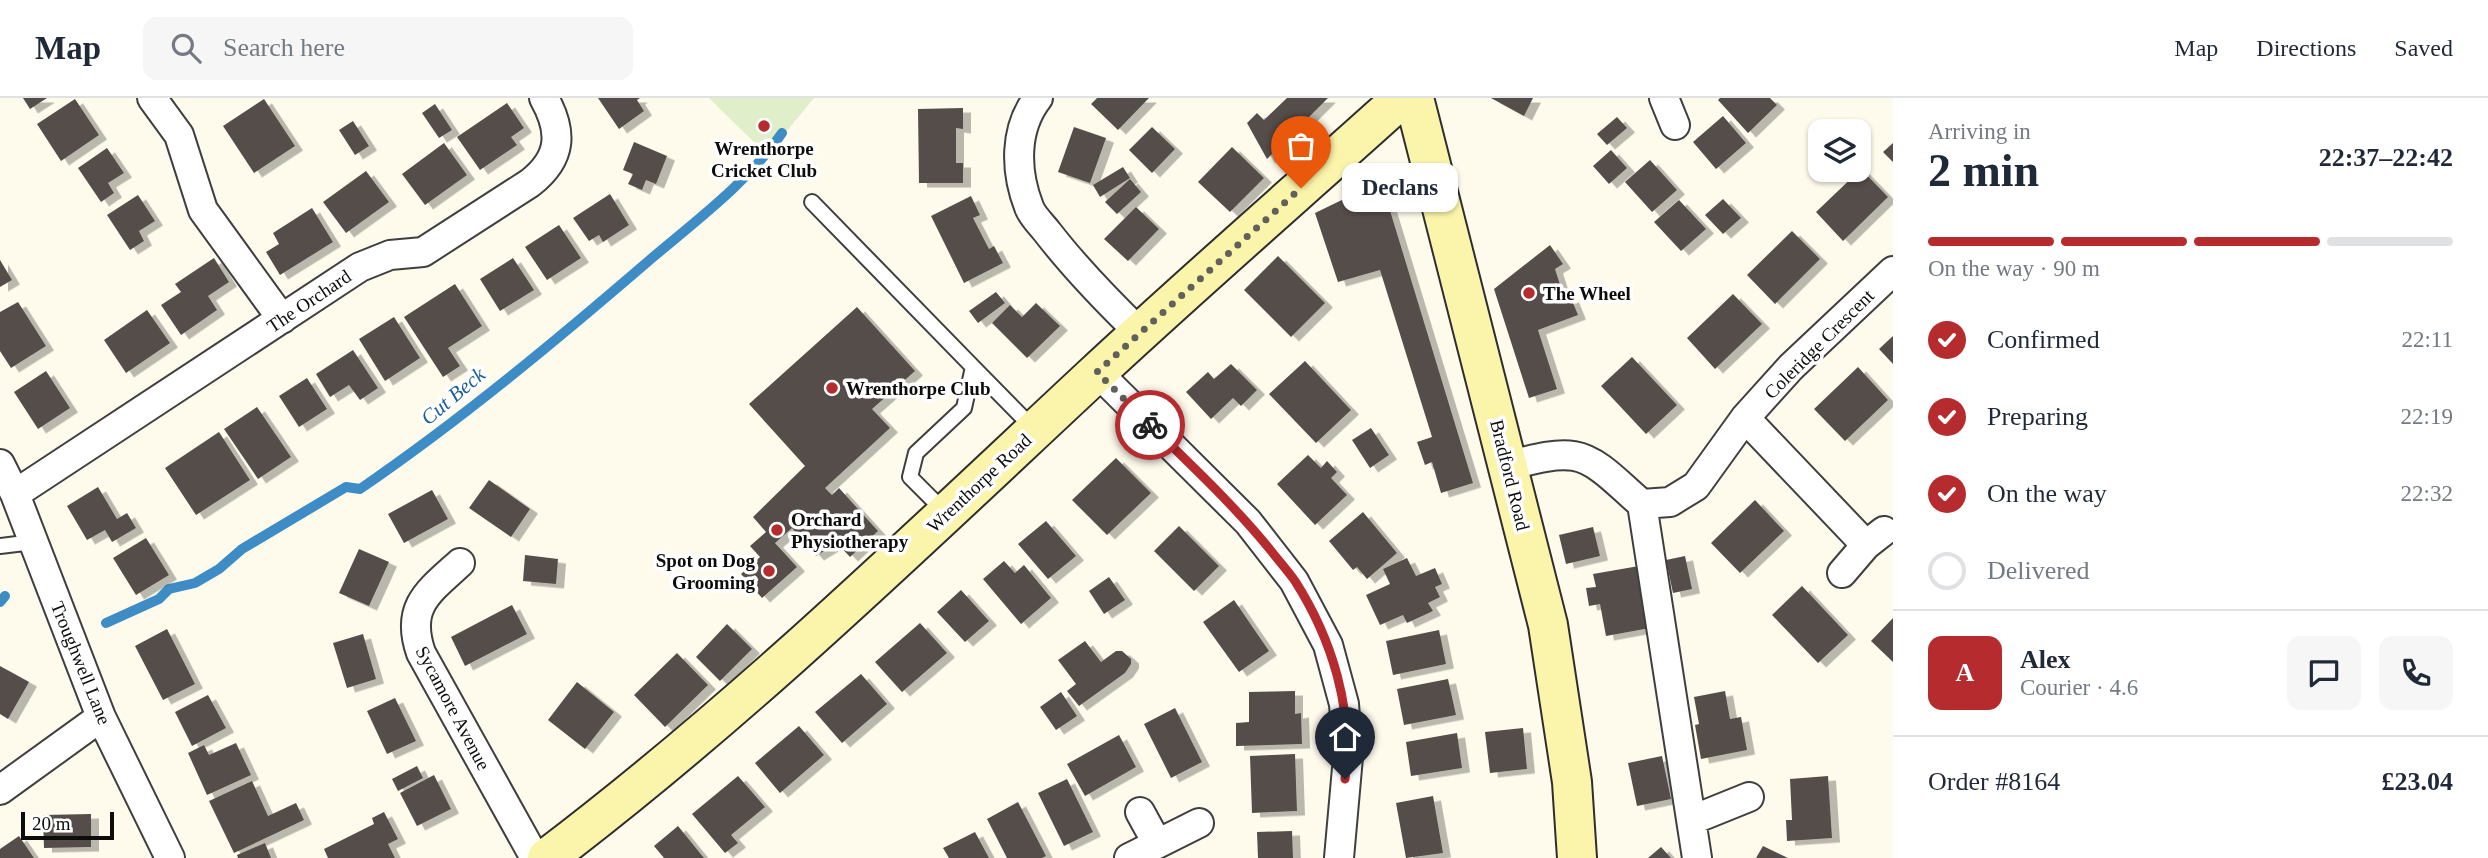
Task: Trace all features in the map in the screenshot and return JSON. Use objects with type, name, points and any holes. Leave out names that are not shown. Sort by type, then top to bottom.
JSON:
[{"type":"street","points":[[152,98],[179,135],[204,211],[282,320]]},
{"type":"street","name":"The Orchard","points":[[15,494],[360,267],[390,255],[423,252],[544,172],[554,155],[557,139],[556,124],[544,98]]},
{"type":"street","points":[[1038,98],[1023,127],[1018,161],[1029,209],[1100,294],[1140,333]]},
{"type":"street","name":"Wrenthorpe Road","points":[[547,858],[605,814],[815,635],[1097,372],[1402,98]]},
{"type":"street","name":"Bradford Road","points":[[1413,98],[1548,625],[1572,782],[1577,858]]},
{"type":"street","points":[[1664,98],[1675,125]]},
{"type":"street","name":"Coleridge Crescent","points":[[1642,504],[1670,502],[1696,486],[1745,418],[1791,368],[1893,271]]},
{"type":"street","points":[[1097,372],[1248,522],[1294,580],[1328,645],[1344,704],[1348,757],[1340,822],[1339,858]]},
{"type":"street","points":[[1745,418],[1875,538],[1842,573]]},
{"type":"street","points":[[1507,466],[1546,457],[1574,456],[1595,464],[1642,504],[1697,858]]},
{"type":"street","name":"Troughwell Lane","points":[[0,464],[15,494],[101,717],[170,858]]},
{"type":"street","name":"Sycamore Avenue","points":[[460,563],[426,594],[415,615],[415,635],[421,653],[535,858]]},
{"type":"street","points":[[0,790],[101,717]]},
{"type":"street","points":[[1692,820],[1749,797]]},
{"type":"street","points":[[1140,812],[1157,844]]},
{"type":"street","points":[[1129,858],[1199,822]]},
{"type":"lane","points":[[812,202],[1035,430]]},
{"type":"lane","points":[[946,513],[909,477],[916,453],[964,408],[972,367]]},
{"type":"lane","points":[[0,546],[33,542]]},
{"type":"green space","name":"Wrenthorpe Cricket Club","points":[[709,98],[814,98],[767,155]]},
{"type":"building","points":[[23,98],[47,98],[30,109]]},
{"type":"building","points":[[598,98],[640,98],[637,100],[644,111],[619,129]]},
{"type":"building","points":[[1097,98],[1149,98],[1118,130],[1091,104]]},
{"type":"building","points":[[1287,98],[1328,98],[1267,159],[1247,123],[1257,113],[1264,120]]},
{"type":"building","points":[[1491,98],[1533,98],[1524,116]]},
{"type":"building","points":[[1770,98],[1777,105],[1748,133],[1718,100]]},
{"type":"building","points":[[75,99],[99,135],[61,161],[37,124]]},
{"type":"building","points":[[264,99],[295,146],[254,173],[223,126]]},
{"type":"building","points":[[507,103],[524,128],[511,137],[517,145],[480,170],[457,137]]},
{"type":"building","points":[[435,104],[452,130],[439,138],[422,113]]},
{"type":"building","points":[[963,108],[963,129],[956,128],[956,163],[963,163],[963,183],[919,183],[918,109]]},
{"type":"building","points":[[1723,116],[1746,143],[1716,169],[1693,142]]},
{"type":"building","points":[[1617,117],[1627,128],[1607,145],[1597,134]]},
{"type":"building","points":[[353,121],[369,146],[355,155],[339,130]]},
{"type":"building","points":[[1074,127],[1106,138],[1090,183],[1058,172]]},
{"type":"building","points":[[1152,127],[1175,149],[1152,173],[1129,150]]},
{"type":"building","points":[[634,142],[667,156],[656,184],[646,180],[642,190],[628,184],[633,174],[623,170]]},
{"type":"building","points":[[444,143],[467,175],[425,205],[402,174]]},
{"type":"building","points":[[1893,143],[1893,162],[1883,152]]},
{"type":"building","points":[[1232,147],[1264,178],[1230,212],[1198,182]]},
{"type":"building","points":[[107,148],[124,173],[108,183],[114,193],[101,202],[78,168]]},
{"type":"building","points":[[1611,150],[1627,168],[1609,184],[1593,166]]},
{"type":"building","points":[[1650,160],[1677,190],[1652,212],[1625,182]]},
{"type":"building","points":[[1123,167],[1130,178],[1100,197],[1093,185]]},
{"type":"building","points":[[366,171],[389,202],[346,233],[323,202]]},
{"type":"building","points":[[1130,179],[1141,192],[1117,214],[1105,202]]},
{"type":"building","points":[[1871,179],[1888,197],[1843,241],[1816,212],[1847,182],[1871,182]]},
{"type":"building","points":[[1381,181],[1473,483],[1441,493],[1432,462],[1425,465],[1417,442],[1432,437],[1380,270],[1338,282],[1315,213]]},
{"type":"building","points":[[610,194],[629,225],[603,242],[599,235],[589,241],[573,218]]},
{"type":"building","points":[[138,195],[155,221],[139,231],[144,241],[130,250],[107,215]]},
{"type":"building","points":[[971,196],[980,215],[973,218],[989,249],[994,246],[1003,263],[964,283],[931,216]]},
{"type":"building","points":[[1723,199],[1741,218],[1723,234],[1705,215]]},
{"type":"building","points":[[1679,200],[1706,229],[1681,251],[1654,222]]},
{"type":"building","points":[[1136,207],[1159,229],[1128,261],[1104,239]]},
{"type":"building","points":[[312,208],[333,242],[280,275],[266,252],[279,244],[273,233]]},
{"type":"building","points":[[559,225],[581,258],[547,280],[525,247]]},
{"type":"building","points":[[1792,231],[1820,259],[1775,304],[1747,275]]},
{"type":"building","name":"The Wheel","points":[[1550,245],[1563,264],[1555,269],[1565,300],[1571,298],[1578,315],[1538,330],[1557,389],[1529,398],[1494,289]]},
{"type":"building","points":[[1278,256],[1325,303],[1291,337],[1244,290]]},
{"type":"building","points":[[214,258],[229,282],[208,296],[217,310],[181,335],[161,305],[181,292],[175,284]]},
{"type":"building","points":[[513,258],[534,290],[500,311],[480,279]]},
{"type":"building","points":[[0,260],[12,280],[0,287]]},
{"type":"building","points":[[455,284],[482,326],[448,348],[460,366],[443,377],[404,317]]},
{"type":"building","points":[[996,292],[1005,303],[978,323],[969,311]]},
{"type":"building","points":[[1733,294],[1762,324],[1715,369],[1687,338]]},
{"type":"building","points":[[18,302],[46,346],[11,368],[0,351],[0,312]]},
{"type":"building","points":[[1036,303],[1060,326],[1027,358],[992,323],[1010,305],[1022,317]]},
{"type":"building","name":"Wrenthorpe Club","points":[[857,307],[915,371],[872,409],[890,428],[825,488],[832,495],[839,488],[878,531],[850,557],[837,543],[816,556],[792,528],[775,543],[797,567],[762,598],[741,574],[760,557],[750,546],[766,532],[753,517],[805,466],[749,404]]},
{"type":"building","points":[[147,310],[170,343],[126,373],[104,340]]},
{"type":"building","points":[[394,317],[420,358],[385,381],[359,339]]},
{"type":"building","points":[[1893,336],[1893,364],[1879,349]]},
{"type":"building","points":[[353,350],[378,388],[360,400],[349,385],[330,397],[316,374]]},
{"type":"building","points":[[1632,357],[1677,405],[1646,434],[1601,386]]},
{"type":"building","points":[[1305,361],[1351,410],[1316,443],[1269,394]]},
{"type":"building","points":[[1231,364],[1257,390],[1241,406],[1233,398],[1211,419],[1186,392],[1208,372],[1214,379]]},
{"type":"building","points":[[1858,367],[1888,400],[1845,441],[1814,409]]},
{"type":"building","points":[[46,371],[70,408],[38,429],[14,392]]},
{"type":"building","points":[[307,378],[327,409],[299,427],[279,396]]},
{"type":"building","points":[[257,407],[291,457],[258,479],[224,429]]},
{"type":"building","points":[[1371,428],[1389,455],[1370,468],[1352,440]]},
{"type":"building","points":[[219,432],[250,480],[196,515],[165,468]]},
{"type":"building","points":[[1308,455],[1321,468],[1327,461],[1337,472],[1331,478],[1347,495],[1315,525],[1277,484]]},
{"type":"building","points":[[1116,458],[1151,493],[1107,535],[1072,500]]},
{"type":"building","points":[[489,480],[530,509],[511,537],[469,508]]},
{"type":"building","points":[[98,487],[117,519],[127,513],[136,528],[112,542],[105,530],[87,540],[67,506]]},
{"type":"building","points":[[432,490],[448,519],[404,543],[388,514]]},
{"type":"building","points":[[1755,500],[1784,531],[1740,573],[1711,543]]},
{"type":"building","points":[[1363,512],[1397,553],[1367,579],[1357,567],[1353,570],[1329,541]]},
{"type":"building","points":[[1046,521],[1076,556],[1048,579],[1018,544]]},
{"type":"building","points":[[1179,526],[1219,566],[1194,591],[1154,551]]},
{"type":"building","points":[[1593,527],[1600,556],[1566,564],[1559,535]]},
{"type":"building","points":[[146,538],[169,575],[136,595],[113,558]]},
{"type":"building","points":[[359,549],[389,562],[369,606],[339,593]]},
{"type":"building","points":[[525,555],[558,559],[556,584],[523,581]]},
{"type":"building","points":[[1685,556],[1692,589],[1673,593],[1666,560]]},
{"type":"building","points":[[1407,558],[1416,576],[1435,568],[1442,584],[1435,587],[1440,597],[1428,603],[1433,611],[1407,623],[1403,615],[1380,625],[1366,595],[1390,584],[1383,569]]},
{"type":"building","points":[[1004,561],[1015,573],[1024,565],[1051,598],[1021,624],[983,579]]},
{"type":"building","points":[[1639,566],[1650,628],[1606,636],[1600,604],[1589,606],[1586,588],[1596,587],[1593,574]]},
{"type":"building","points":[[1109,577],[1125,600],[1104,614],[1089,591]]},
{"type":"building","points":[[1802,586],[1848,635],[1818,663],[1772,615]]},
{"type":"building","points":[[961,590],[989,621],[965,642],[937,612]]},
{"type":"building","points":[[1234,600],[1269,651],[1239,672],[1203,622]]},
{"type":"building","points":[[512,605],[527,634],[465,666],[451,637]]},
{"type":"building","points":[[1893,618],[1893,662],[1871,641]]},
{"type":"building","points":[[920,623],[947,653],[902,692],[875,662]]},
{"type":"building","points":[[727,624],[752,649],[720,681],[696,657]]},
{"type":"building","points":[[167,629],[195,684],[163,700],[135,646]]},
{"type":"building","points":[[1439,630],[1446,664],[1393,675],[1386,641]]},
{"type":"building","points":[[363,634],[376,679],[347,688],[333,643]]},
{"type":"building","points":[[1085,641],[1101,662],[1116,651],[1122,651],[1131,659],[1131,664],[1125,673],[1079,706],[1067,691],[1076,684],[1058,660]]},
{"type":"building","points":[[677,653],[708,685],[665,727],[634,695]]},
{"type":"building","points":[[0,666],[29,682],[8,719],[0,714]]},
{"type":"building","points":[[861,674],[887,704],[842,743],[815,712]]},
{"type":"building","points":[[1448,679],[1456,715],[1404,725],[1397,689]]},
{"type":"building","points":[[577,682],[614,712],[585,749],[548,720]]},
{"type":"building","points":[[1295,691],[1295,714],[1301,713],[1302,744],[1236,746],[1236,723],[1249,722],[1249,692]]},
{"type":"building","points":[[1725,691],[1730,719],[1741,717],[1747,750],[1701,759],[1695,725],[1699,724],[1694,697]]},
{"type":"building","points":[[1061,692],[1077,716],[1056,730],[1040,707]]},
{"type":"building","points":[[208,695],[226,728],[192,746],[175,712]]},
{"type":"building","points":[[395,698],[416,741],[387,754],[367,711]]},
{"type":"building","points":[[1175,708],[1202,762],[1171,778],[1144,724]]},
{"type":"building","points":[[799,726],[824,755],[780,793],[755,763]]},
{"type":"building","points":[[1523,728],[1527,769],[1490,773],[1485,732]]},
{"type":"building","points":[[1457,733],[1462,768],[1411,776],[1406,742]]},
{"type":"building","points":[[1119,735],[1136,767],[1085,796],[1067,764]]},
{"type":"building","points":[[236,743],[251,775],[207,795],[188,753],[204,745],[209,755]]},
{"type":"building","points":[[1295,754],[1297,811],[1252,813],[1250,756]]},
{"type":"building","points":[[1662,756],[1671,799],[1637,806],[1628,763]]},
{"type":"building","points":[[417,766],[423,778],[398,791],[392,779]]},
{"type":"building","points":[[434,775],[451,809],[417,826],[400,793]]},
{"type":"building","points":[[738,776],[765,807],[731,835],[738,843],[725,853],[692,814]]},
{"type":"building","points":[[1828,776],[1832,838],[1787,841],[1786,820],[1792,820],[1790,779]]},
{"type":"building","points":[[1067,779],[1093,832],[1064,846],[1038,793]]},
{"type":"building","points":[[252,781],[268,816],[296,803],[304,820],[234,853],[209,801]]},
{"type":"building","points":[[1433,796],[1443,853],[1406,858],[1396,803]]},
{"type":"building","points":[[1018,802],[1046,856],[1042,858],[1007,858],[987,819]]},
{"type":"building","points":[[384,812],[398,839],[388,844],[395,858],[328,858],[324,849],[374,824],[372,818]]},
{"type":"building","points":[[91,814],[91,847],[44,848],[43,815]]},
{"type":"building","points":[[678,826],[704,858],[664,858],[654,846]]},
{"type":"building","points":[[1292,831],[1293,858],[1258,858],[1257,832]]},
{"type":"building","points":[[975,832],[989,858],[949,858],[943,848]]},
{"type":"building","points":[[19,836],[34,858],[0,858],[0,849]]},
{"type":"building","points":[[265,843],[271,858],[238,858],[237,855]]},
{"type":"building","points":[[1763,846],[1788,858],[1756,858]]},
{"type":"building","points":[[1661,847],[1671,858],[1648,858]]},
{"type":"waterway","name":"Cut Beck","points":[[106,623],[159,599],[169,589],[195,583],[219,569],[242,549],[346,487],[360,489],[398,462],[509,378],[704,215],[754,168],[782,133]]},
{"type":"waterway","name":"Cut Beck","points":[[0,602],[5,596]]},
{"type":"way so far","points":[[1150,425],[1097,372],[1301,188]]},
{"type":"place","name":"Wrenthorpe Cricket Club","points":[[764,126]]},
{"type":"place","name":"Declans","points":[[1301,188]]},
{"type":"place","name":"The Wheel","points":[[1529,293]]},
{"type":"place","name":"Wrenthorpe Club","points":[[832,388]]},
{"type":"place","name":"Orchard Physiotherapy","points":[[777,530]]},
{"type":"place","name":"Spot on Dog Grooming","points":[[769,571]]},
{"type":"route","points":[[1150,425],[1248,522],[1294,580],[1328,645],[1344,704],[1348,757],[1345,779]]}]
